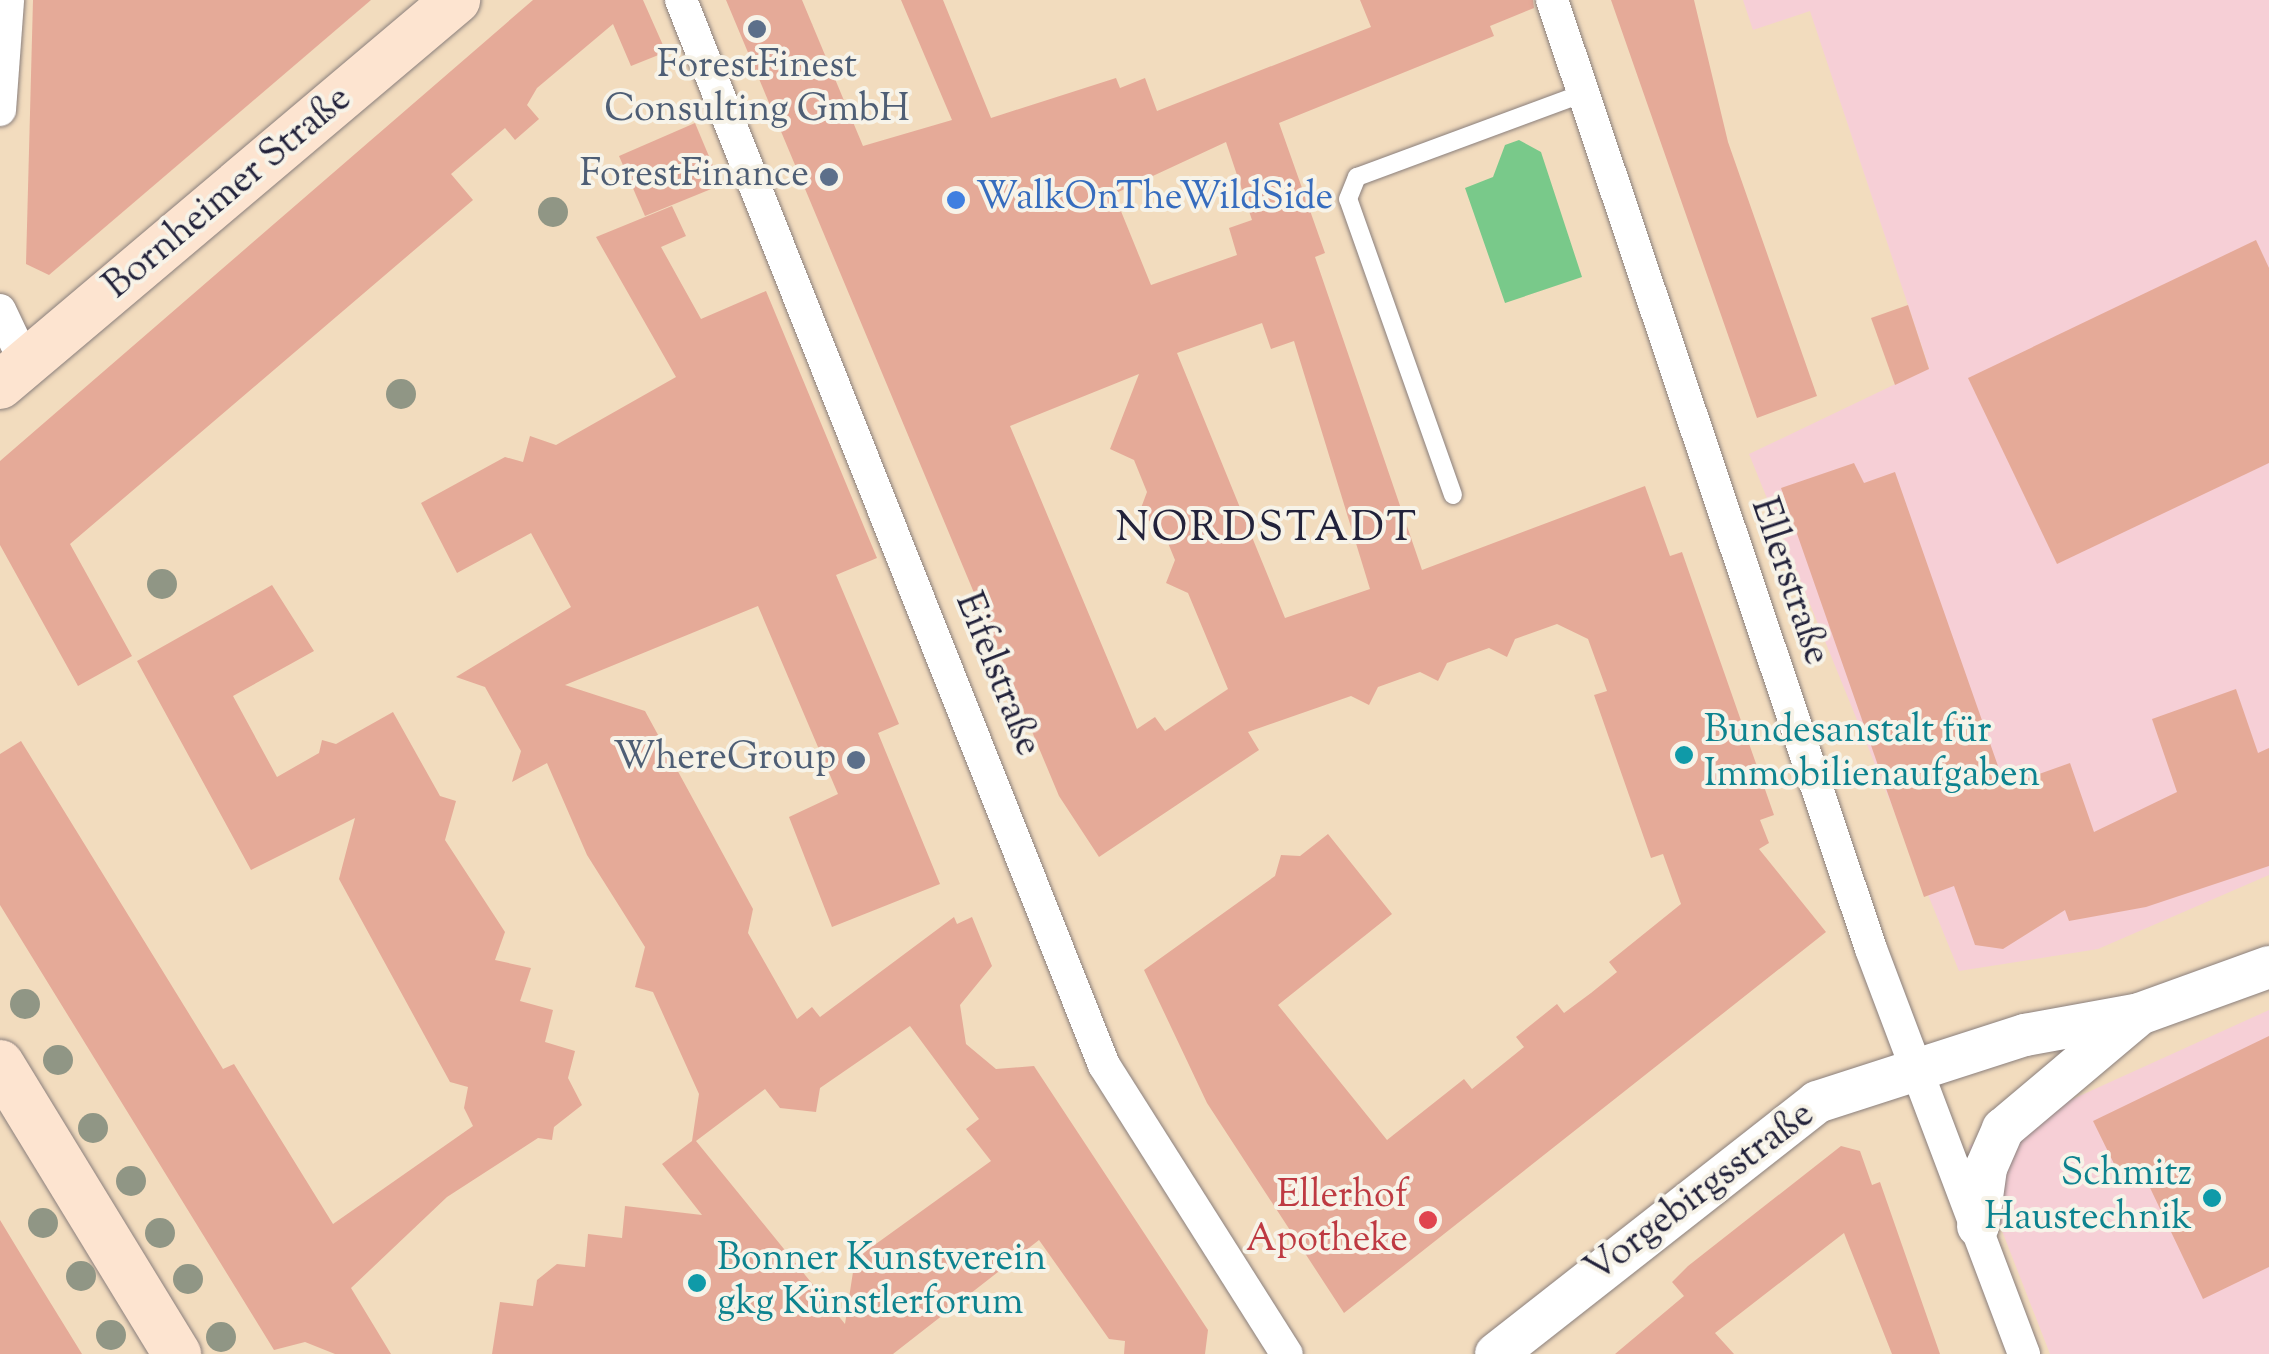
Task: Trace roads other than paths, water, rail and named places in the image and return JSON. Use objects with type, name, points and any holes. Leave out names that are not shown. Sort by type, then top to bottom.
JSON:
[{"type":"main road","name":"Bornheimer Straße","points":[[13,375],[456,0]]},
{"type":"main road","points":[[0,1064],[177,1354]]},
{"type":"street","points":[[0,110],[8,0]]},
{"type":"street","name":"Eifelstraße","points":[[681,0],[1104,1065],[1287,1354]]},
{"type":"street","name":"Ellerstraße","points":[[1552,0],[1870,949],[1923,1069],[2024,1354]]},
{"type":"street","points":[[0,310],[13,375]]},
{"type":"street","name":"Vorgebirgsstraße","points":[[1496,1354],[1817,1102],[2025,1035],[2139,1014],[2269,967]]},
{"type":"street","points":[[1978,1226],[1986,1168],[2003,1129],[2139,1014]]},
{"type":"lane","points":[[1452,496],[1348,199],[1357,177],[1584,93]]},
{"type":"place","name":"ForestFinest Consulting GmbH","points":[[757,29]]},
{"type":"place","name":"ForestFinance","points":[[829,177]]},
{"type":"place","name":"WalkOnTheWildSide","points":[[956,200]]},
{"type":"place","name":"Bundesanstalt für Immobilienaufgaben","points":[[1684,755]]},
{"type":"place","name":"WhereGroup","points":[[856,760]]},
{"type":"place","name":"Schmitz Haustechnik","points":[[2212,1198]]},
{"type":"place","name":"Ellerhof Apotheke","points":[[1428,1220]]},
{"type":"place","name":"Bonner Kunstverein gkg Künstlerforum","points":[[697,1283]]},
{"type":"district","name":"NORDSTADT","points":[[1267,530]]}]
